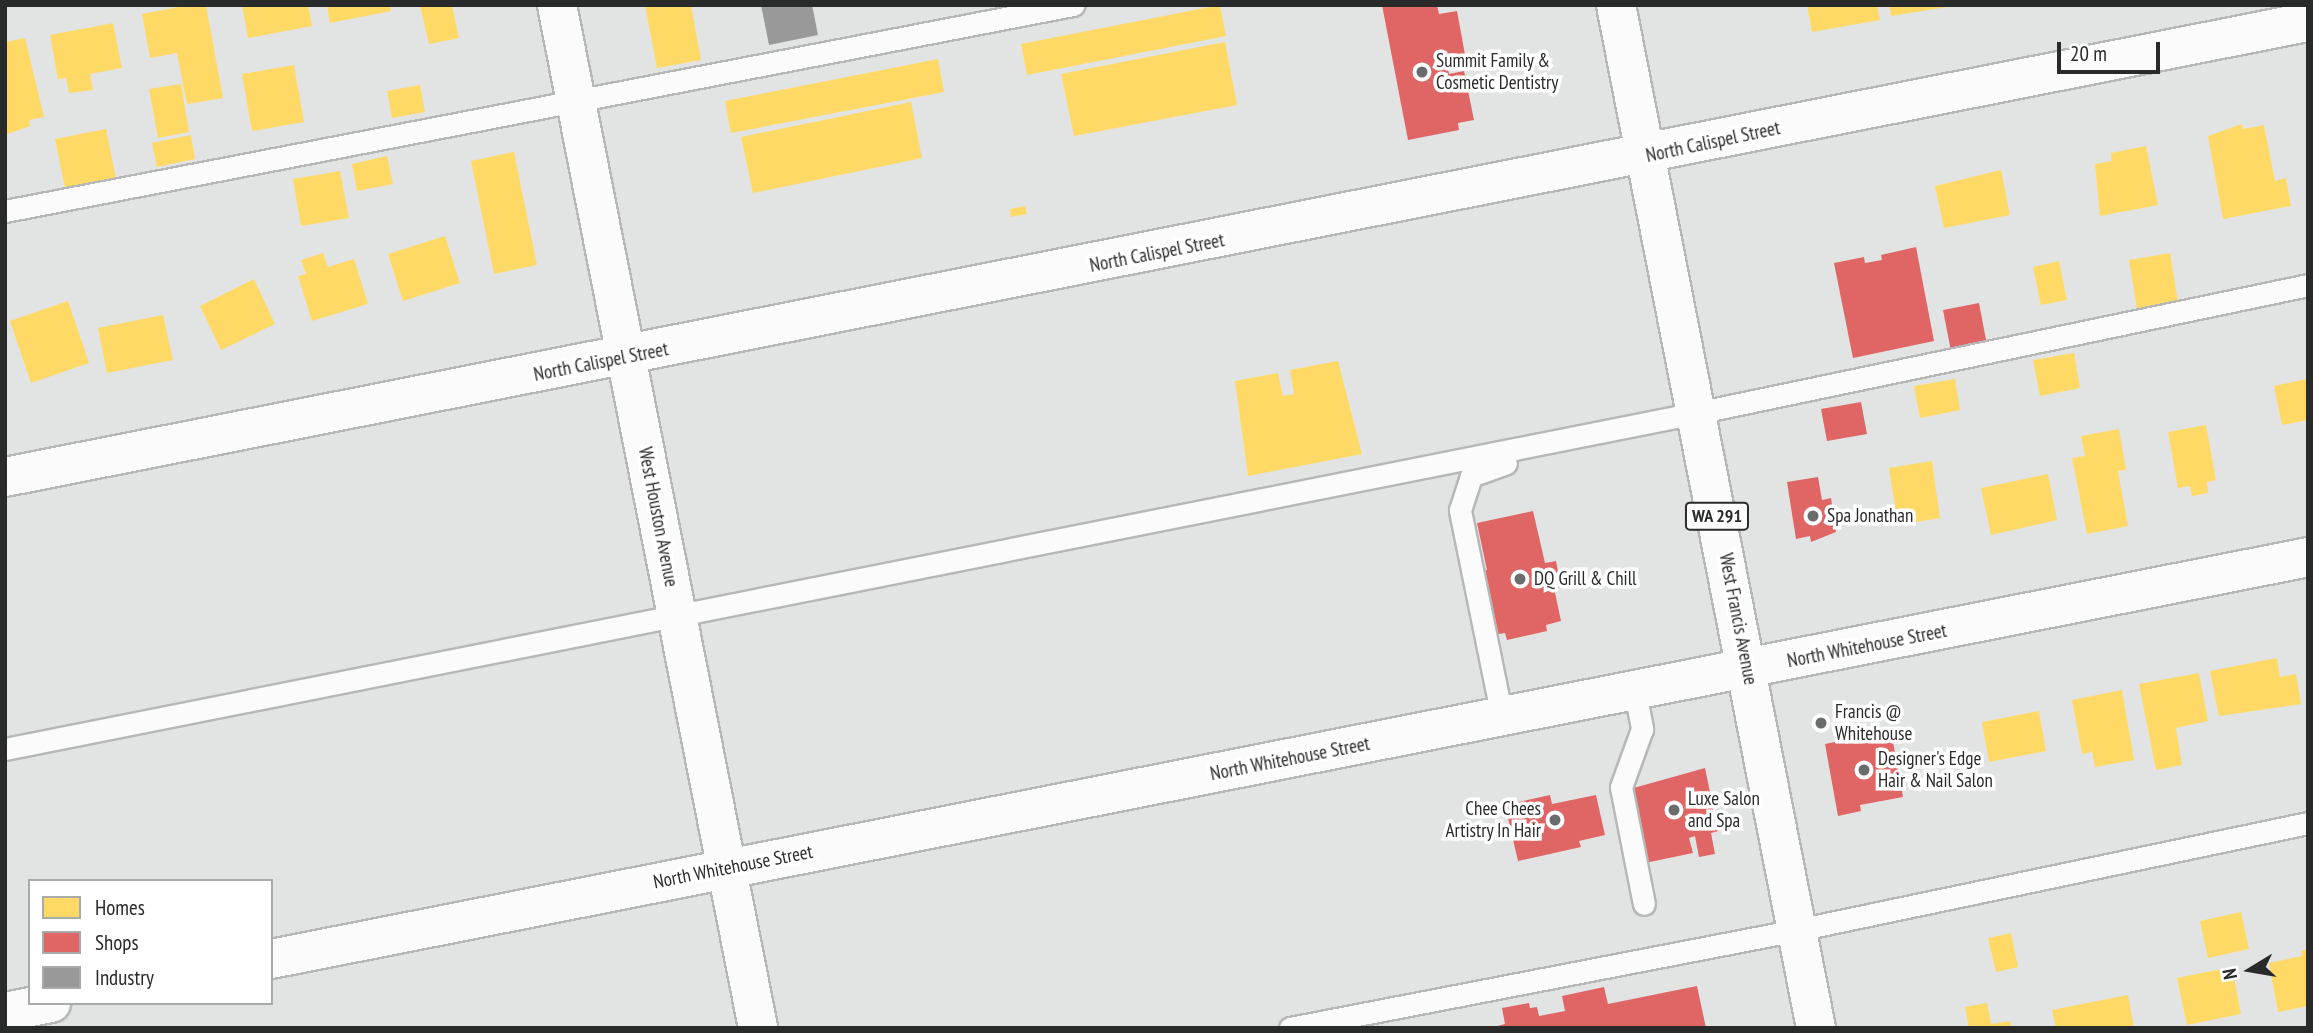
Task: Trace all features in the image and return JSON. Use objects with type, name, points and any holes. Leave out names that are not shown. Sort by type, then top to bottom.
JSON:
[{"type":"street","name":"West Houston Avenue","points":[[558,5],[758,1028]]},
{"type":"street","name":"West Francis Avenue","points":[[1616,5],[1816,1028]]},
{"type":"street","name":"North Calispel Street","points":[[5,477],[1646,156],[2308,22]]},
{"type":"street","name":"North Whitehouse Street","points":[[273,959],[1748,670],[2308,556]]},
{"type":"street","points":[[5,1012],[41,1005]]},
{"type":"lane","points":[[5,211],[1073,5]]},
{"type":"lane","points":[[5,749],[1696,413],[2308,285]]},
{"type":"lane","points":[[1502,718],[1461,528],[1464,491],[1471,476],[1485,468],[1587,448]]},
{"type":"lane","points":[[1635,692],[1642,729],[1621,786],[1644,904]]},
{"type":"lane","points":[[1290,1028],[1797,930],[2308,823]]},
{"type":"building: Homes","points":[[189,5],[206,5],[223,98],[187,104],[177,53],[150,58],[142,14]]},
{"type":"building: Homes","points":[[242,5],[308,5],[312,26],[248,38]]},
{"type":"building: Homes","points":[[327,5],[390,5],[391,11],[330,23]]},
{"type":"building: Homes","points":[[420,5],[452,5],[459,38],[429,44]]},
{"type":"building: Homes","points":[[645,5],[691,5],[701,60],[657,68]]},
{"type":"building: Homes","points":[[1220,5],[1226,36],[1027,75],[1021,44]]},
{"type":"building: Homes","points":[[1807,5],[1877,5],[1880,20],[1812,32]]},
{"type":"building: Homes","points":[[1889,5],[1947,5],[1947,7],[1891,16]]},
{"type":"building: Homes","points":[[113,23],[122,68],[90,74],[93,90],[69,93],[66,78],[58,79],[50,35]]},
{"type":"building: Homes","points":[[25,38],[44,117],[29,120],[30,126],[5,135],[5,42]]},
{"type":"building: Homes","points":[[1225,42],[1237,105],[1074,136],[1061,74]]},
{"type":"building: Homes","points":[[938,59],[944,92],[731,133],[725,101]]},
{"type":"building: Homes","points":[[294,65],[304,122],[252,131],[242,74]]},
{"type":"building: Homes","points":[[181,84],[189,132],[158,138],[149,89]]},
{"type":"building: Homes","points":[[420,85],[425,112],[392,118],[387,91]]},
{"type":"building: Homes","points":[[911,102],[922,158],[753,193],[741,137]]},
{"type":"building: Homes","points":[[2242,124],[2243,129],[2264,125],[2275,181],[2286,178],[2291,206],[2223,219],[2208,136]]},
{"type":"building: Homes","points":[[106,129],[116,179],[65,188],[55,139]]},
{"type":"building: Homes","points":[[191,135],[195,159],[157,167],[152,143]]},
{"type":"building: Homes","points":[[2146,146],[2158,205],[2100,216],[2095,164],[2112,161],[2111,153]]},
{"type":"building: Homes","points":[[514,152],[537,265],[494,274],[471,161]]},
{"type":"building: Homes","points":[[387,156],[393,184],[357,191],[352,164]]},
{"type":"building: Homes","points":[[2001,170],[2010,215],[1944,228],[1935,186]]},
{"type":"building: Homes","points":[[340,171],[349,218],[301,226],[293,179]]},
{"type":"building: Homes","points":[[1025,206],[1027,214],[1011,217],[1010,209]]},
{"type":"building: Homes","points":[[445,236],[460,283],[403,301],[388,254]]},
{"type":"building: Homes","points":[[323,253],[328,267],[354,259],[368,304],[312,321],[298,276],[306,274],[301,260]]},
{"type":"building: Homes","points":[[2170,253],[2179,308],[2138,314],[2129,260]]},
{"type":"building: Homes","points":[[2059,261],[2067,300],[2041,305],[2033,267]]},
{"type":"building: Homes","points":[[254,279],[275,324],[221,350],[200,306]]},
{"type":"building: Homes","points":[[68,301],[89,363],[31,383],[10,321]]},
{"type":"building: Homes","points":[[163,315],[173,360],[107,373],[98,328]]},
{"type":"building: Homes","points":[[2074,353],[2080,388],[2040,396],[2033,360]]},
{"type":"building: Homes","points":[[1338,361],[1362,454],[1248,476],[1235,381],[1278,373],[1283,396],[1294,394],[1290,370]]},
{"type":"building: Homes","points":[[1955,379],[1960,410],[1920,418],[1914,386]]},
{"type":"building: Homes","points":[[2307,379],[2308,420],[2282,425],[2274,386]]},
{"type":"building: Homes","points":[[2206,425],[2216,480],[2207,482],[2208,493],[2192,496],[2190,486],[2178,488],[2168,432]]},
{"type":"building: Homes","points":[[2119,429],[2126,470],[2118,471],[2128,526],[2087,534],[2072,458],[2085,456],[2081,436]]},
{"type":"building: Homes","points":[[1932,461],[1940,518],[1898,525],[1889,468]]},
{"type":"building: Homes","points":[[2048,474],[2057,520],[1991,535],[1981,488]]},
{"type":"building: Homes","points":[[2277,658],[2280,677],[2296,674],[2301,704],[2219,716],[2210,671]]},
{"type":"building: Homes","points":[[2199,673],[2208,721],[2176,728],[2182,765],[2156,770],[2139,684]]},
{"type":"building: Homes","points":[[2122,690],[2134,760],[2095,767],[2092,752],[2082,754],[2072,700]]},
{"type":"building: Homes","points":[[2039,711],[2046,751],[1989,762],[1982,722]]},
{"type":"building: Homes","points":[[2241,912],[2249,949],[2208,958],[2200,921]]},
{"type":"building: Homes","points":[[2011,933],[2018,967],[1996,972],[1988,938]]},
{"type":"building: Homes","points":[[2308,949],[2308,1006],[2278,1012],[2269,963],[2302,956],[2301,951]]},
{"type":"building: Homes","points":[[2232,967],[2241,1014],[2187,1025],[2177,978]]},
{"type":"building: Homes","points":[[2128,995],[2134,1028],[2056,1028],[2052,1010]]},
{"type":"building: Homes","points":[[1987,1003],[1991,1024],[2010,1021],[2011,1028],[1969,1028],[1965,1007]]},
{"type":"building: Shops","name":"Summit Family & Cosmetic Dentistry","points":[[1382,5],[1437,5],[1439,14],[1457,11],[1466,60],[1447,63],[1449,74],[1464,71],[1474,120],[1458,123],[1459,130],[1408,140]]},
{"type":"building: Shops","points":[[1916,247],[1934,341],[1853,358],[1834,263],[1864,257],[1865,263],[1882,260],[1881,255]]},
{"type":"building: Shops","points":[[1979,303],[1987,345],[1951,351],[1943,310]]},
{"type":"building: Shops","points":[[1861,402],[1867,434],[1827,441],[1821,409]]},
{"type":"building: Shops","name":"Spa Jonathan","points":[[1818,477],[1822,500],[1831,498],[1836,532],[1811,542],[1810,536],[1796,539],[1787,482]]},
{"type":"building: Shops","name":"DQ Grill & Chill","points":[[1533,511],[1545,563],[1556,561],[1561,587],[1554,588],[1561,621],[1546,625],[1547,631],[1507,640],[1505,633],[1493,635],[1479,571],[1487,570],[1477,523]]},
{"type":"building: Shops","name":"Designer's Edge Hair & Nail Salon","points":[[1891,731],[1903,797],[1860,805],[1861,811],[1838,816],[1825,744]]},
{"type":"building: Shops","name":"Luxe Salon and Spa","points":[[1705,768],[1718,831],[1711,833],[1715,854],[1699,857],[1695,836],[1689,838],[1693,853],[1645,863],[1630,789]]},
{"type":"building: Shops","name":"Chee Chees Artistry In Hair","points":[[1550,795],[1552,804],[1596,795],[1605,835],[1579,841],[1581,847],[1518,861],[1505,805]]},
{"type":"building: Shops","points":[[1697,986],[1706,1028],[1490,1028],[1505,1024],[1502,1008],[1529,1003],[1530,1008],[1537,1007],[1539,1016],[1565,1011],[1562,996],[1604,987],[1608,1004]]},
{"type":"building: Industry","points":[[761,5],[812,5],[818,35],[769,45]]},
{"type":"place","name":"Summit Family & Cosmetic Dentistry","points":[[1422,72]]},
{"type":"place","name":"Spa Jonathan","points":[[1813,516]]},
{"type":"place","name":"DQ Grill & Chill","points":[[1520,579]]},
{"type":"place","name":"Francis @ Whitehouse","points":[[1821,723]]},
{"type":"place","name":"Designer's Edge Hair & Nail Salon","points":[[1864,770]]},
{"type":"place","name":"Luxe Salon and Spa","points":[[1674,810]]},
{"type":"place","name":"Chee Chees Artistry In Hair","points":[[1555,820]]}]
